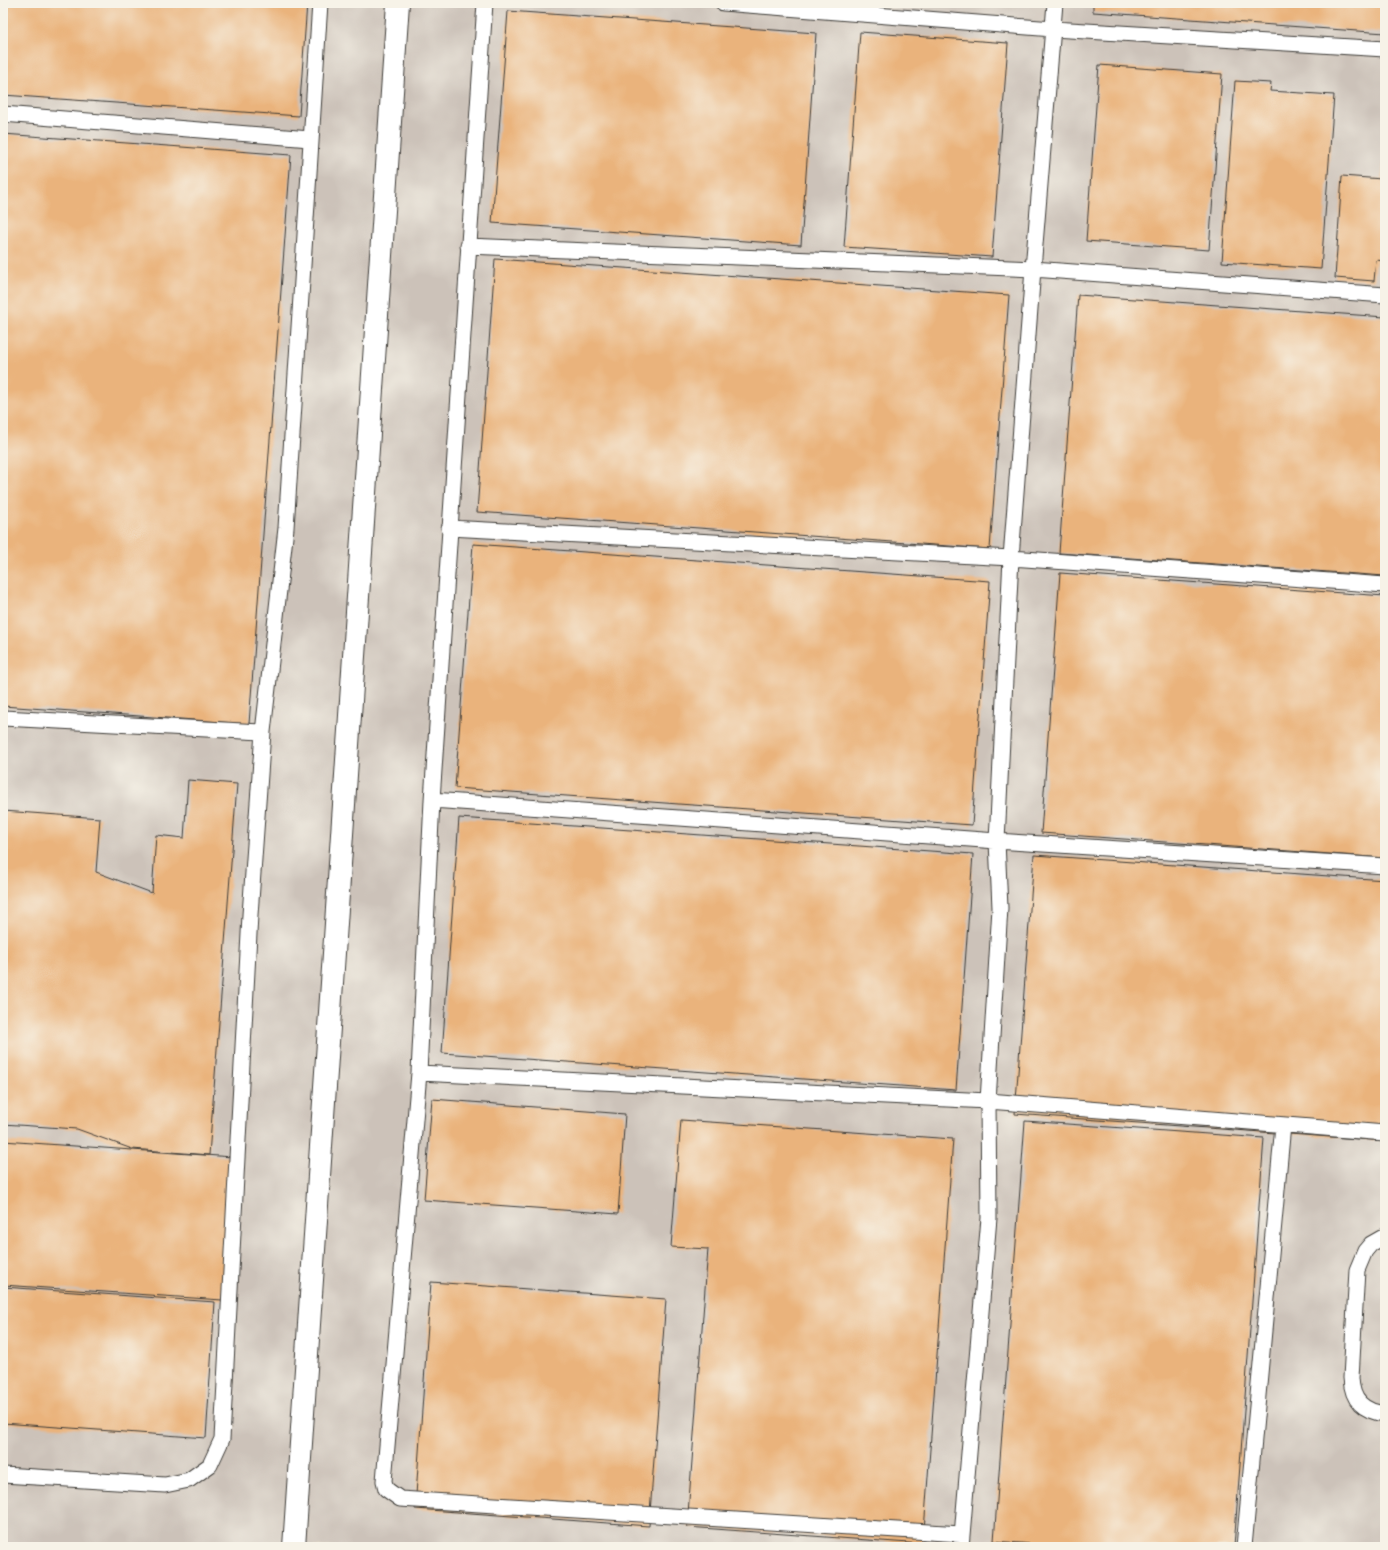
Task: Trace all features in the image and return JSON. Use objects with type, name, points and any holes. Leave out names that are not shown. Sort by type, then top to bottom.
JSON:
[{"type":"street","points":[[294,1547],[398,3]]},
{"type":"lane","points":[[3,1475],[165,1486],[189,1480],[210,1465],[222,1439],[250,923],[263,732],[286,528],[320,3]]},
{"type":"lane","points":[[485,3],[432,800],[419,1074],[384,1481],[386,1489],[392,1495],[400,1499],[961,1540],[989,1218],[988,1101],[1000,908],[997,841],[1011,558],[1055,3]]},
{"type":"lane","points":[[723,3],[1053,29],[1385,49]]},
{"type":"lane","points":[[3,114],[310,139]]},
{"type":"lane","points":[[468,246],[1033,269],[1385,295]]},
{"type":"lane","points":[[449,528],[1011,558],[1385,585]]},
{"type":"lane","points":[[3,718],[263,732]]},
{"type":"lane","points":[[432,800],[997,841],[1385,866]]},
{"type":"lane","points":[[419,1074],[988,1101],[1385,1133]]},
{"type":"lane","points":[[1244,1547],[1283,1125]]},
{"type":"lane","points":[[1385,1236],[1371,1244],[1365,1251],[1357,1270],[1351,1378],[1351,1390],[1358,1402],[1367,1409],[1385,1414]]},
{"type":"shaded area","points":[[3,3],[1385,3],[1385,1547],[3,1547]]},
{"type":"building","points":[[3,3],[307,3],[299,116],[3,95]]},
{"type":"building","points":[[1093,3],[1385,3],[1385,33],[1093,12]]},
{"type":"building","points":[[508,11],[816,33],[801,245],[492,223]]},
{"type":"building","points":[[860,32],[1008,43],[992,257],[844,247]]},
{"type":"building","points":[[1099,65],[1222,74],[1209,250],[1086,241]]},
{"type":"building","points":[[1235,81],[1271,83],[1270,91],[1334,95],[1321,269],[1222,262]]},
{"type":"building","points":[[3,134],[291,155],[249,724],[3,706]]},
{"type":"building","points":[[1384,154],[1385,261],[1376,260],[1374,281],[1335,278],[1342,176],[1382,179]]},
{"type":"building","points":[[495,259],[1009,295],[990,549],[477,512]]},
{"type":"building","points":[[1078,295],[1385,317],[1385,576],[1059,553]]},
{"type":"building","points":[[473,544],[990,581],[972,825],[455,788]]},
{"type":"building","points":[[1060,573],[1385,596],[1385,858],[1041,833]]},
{"type":"building","points":[[188,780],[237,784],[209,1155],[132,1149],[77,1129],[3,1124],[3,811],[100,818],[96,872],[152,893],[156,835],[184,838]]},
{"type":"building","points":[[459,818],[973,854],[956,1090],[442,1053]]},
{"type":"building","points":[[1034,855],[1385,880],[1385,1141],[1015,1114]]},
{"type":"building","points":[[432,1099],[625,1114],[618,1214],[424,1200]]},
{"type":"building","points":[[681,1120],[953,1139],[923,1544],[687,1527],[708,1249],[671,1247]]},
{"type":"building","points":[[1025,1121],[1264,1138],[1234,1547],[1072,1547],[994,1541]]},
{"type":"building","points":[[3,1141],[233,1157],[222,1300],[3,1285]]},
{"type":"building","points":[[431,1282],[666,1299],[649,1526],[415,1509]]},
{"type":"building","points":[[3,1287],[215,1302],[206,1438],[3,1423]]}]
